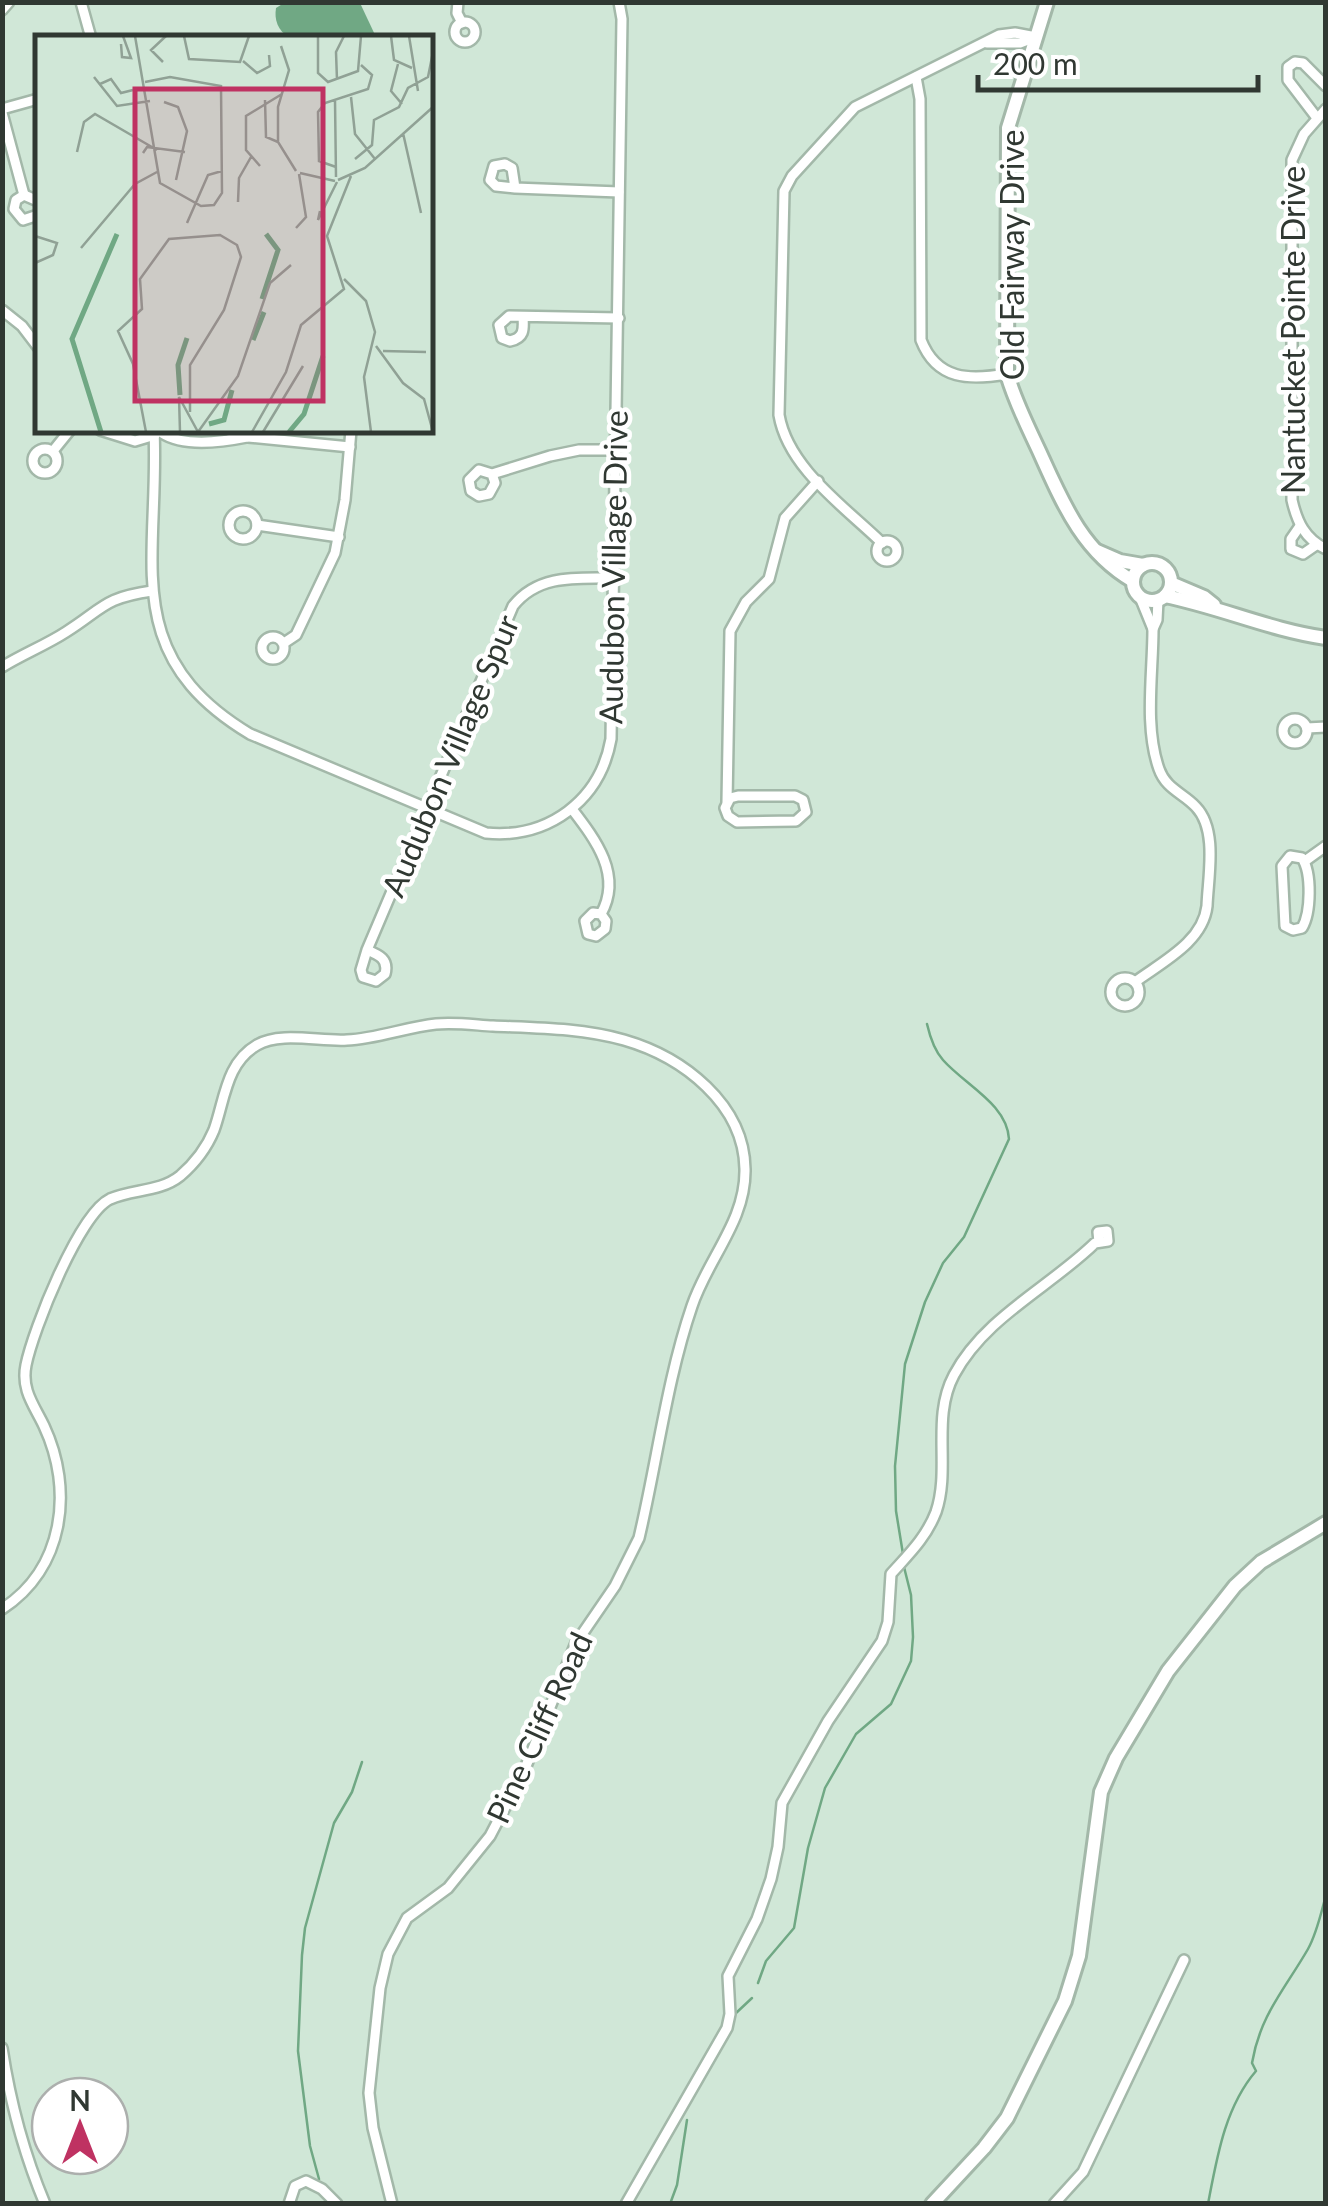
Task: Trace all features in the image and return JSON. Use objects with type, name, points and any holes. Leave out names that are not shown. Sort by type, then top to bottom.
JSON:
[{"type":"street","points":[[2,10],[8,2]]},
{"type":"street","points":[[81,2],[89,35]]},
{"type":"street","points":[[458,2],[457,13],[462,22]]},
{"type":"street","name":"Audubon Village Drive","points":[[159,432],[152,591],[158,629],[173,665],[185,681],[230,722],[475,829],[503,834],[538,828],[572,809],[599,779],[611,739],[619,318],[619,2]]},
{"type":"street","name":"Old Fairway Drive","points":[[1047,2],[1008,137],[1007,374],[1071,522],[1103,562],[1133,581]]},
{"type":"street","points":[[882,543],[818,481],[787,444],[779,415],[784,191],[792,176],[856,107],[999,35],[1036,37]]},
{"type":"street","points":[[1316,118],[1288,80],[1288,67],[1303,62],[1326,86]]},
{"type":"street","points":[[916,77],[920,99],[921,340],[938,366],[954,376],[975,379],[1007,374]]},
{"type":"street","points":[[24,196],[2,111],[35,101]]},
{"type":"street","name":"Nantucket Pointe Drive","points":[[1321,547],[1300,526],[1292,500],[1292,160],[1298,142],[1326,108]]},
{"type":"street","points":[[515,188],[512,168],[502,163],[494,166],[490,176],[493,184],[501,188],[618,192]]},
{"type":"street","points":[[24,196],[35,200]]},
{"type":"street","points":[[24,196],[14,204],[16,215],[29,221],[35,217]]},
{"type":"street","points":[[2,310],[35,343]]},
{"type":"street","points":[[523,317],[523,332],[518,339],[502,338],[499,330],[509,316],[619,318]]},
{"type":"street","points":[[53,451],[68,432]]},
{"type":"street","points":[[106,432],[135,441],[159,432],[177,440],[228,441],[248,437]]},
{"type":"street","points":[[232,432],[350,447]]},
{"type":"street","points":[[284,643],[296,635],[326,578],[338,537],[352,432]]},
{"type":"street","points":[[492,474],[580,450],[615,450]]},
{"type":"street","points":[[727,802],[738,796],[795,796],[805,804],[806,812],[796,821],[737,822],[726,812],[730,631],[746,602],[769,579],[786,518],[818,481]]},
{"type":"street","points":[[257,525],[338,537]]},
{"type":"street","points":[[1300,526],[1290,538],[1291,550],[1303,554],[1321,547]]},
{"type":"street","points":[[1097,550],[1120,561],[1163,566],[1165,593],[1153,629]]},
{"type":"street","points":[[1135,982],[1193,939],[1208,906],[1209,835],[1205,821],[1198,809],[1163,779],[1154,750],[1153,629],[1133,581],[1143,565]]},
{"type":"street","name":"Audubon Village Spur","points":[[367,950],[519,598],[549,581],[613,578]]},
{"type":"street","points":[[2,668],[68,631],[106,602],[152,591]]},
{"type":"street","points":[[1140,597],[1165,593],[1204,596],[1216,606],[1260,624],[1326,638]]},
{"type":"street","points":[[1307,728],[1326,727]]},
{"type":"street","points":[[572,809],[597,842],[606,864],[606,902],[601,914]]},
{"type":"street","points":[[1305,861],[1326,846]]},
{"type":"street","points":[[1290,856],[1305,861],[1307,920],[1302,928],[1293,930],[1282,922],[1282,866],[1290,856]]},
{"type":"street","name":"Pine Cliff Road","points":[[2,1609],[29,1588],[50,1559],[57,1535],[56,1461],[45,1428],[26,1394],[24,1370],[60,1271],[95,1210],[110,1199],[170,1184],[194,1162],[212,1134],[231,1073],[259,1043],[349,1040],[436,1024],[570,1029],[643,1046],[700,1081],[733,1120],[742,1142],[745,1165],[741,1205],[693,1304],[639,1538],[630,1562],[576,1643],[524,1771],[490,1836],[448,1888],[407,1918],[388,1954],[380,1988],[369,2092],[372,2128],[392,2204]]},
{"type":"street","points":[[626,2204],[727,2028],[728,1976],[757,1919],[770,1880],[782,1803],[847,1690],[882,1641],[888,1622],[890,1574],[913,1552],[936,1510],[941,1488],[942,1420],[954,1374],[1015,1307],[1099,1242]]},
{"type":"street","points":[[932,2204],[1008,2118],[1065,2001],[1078,1956],[1101,1792],[1116,1758],[1168,1672],[1236,1586],[1261,1562],[1326,1523]]},
{"type":"street","points":[[1054,2204],[1083,2172],[1184,1960]]},
{"type":"street","points":[[2,2048],[7,2082],[44,2204]]},
{"type":"street","points":[[290,2204],[294,2186],[306,2181],[322,2189],[337,2204]]},
{"type":"shaded area","points":[[284,3],[360,3],[375,35],[287,35],[280,28],[276,8]]},
{"type":"waterway","points":[[903,1554],[896,1511],[895,1466],[905,1364],[925,1302],[943,1263],[964,1237],[1009,1139],[993,1105],[940,1056],[927,1024]]},
{"type":"waterway","points":[[758,1983],[766,1961],[794,1928],[808,1848],[825,1788],[856,1734],[891,1704],[911,1661],[911,1595],[904,1567]]},
{"type":"waterway","points":[[319,2179],[310,2146],[298,2051],[302,1955],[305,1928],[334,1823],[352,1792],[362,1762]]},
{"type":"waterway","points":[[1208,2204],[1230,2117],[1256,2071],[1252,2063],[1261,2031],[1311,1943],[1326,1895]]},
{"type":"waterway","points":[[735,2014],[752,1998]]},
{"type":"waterway","points":[[670,2204],[677,2185],[687,2120]]}]
